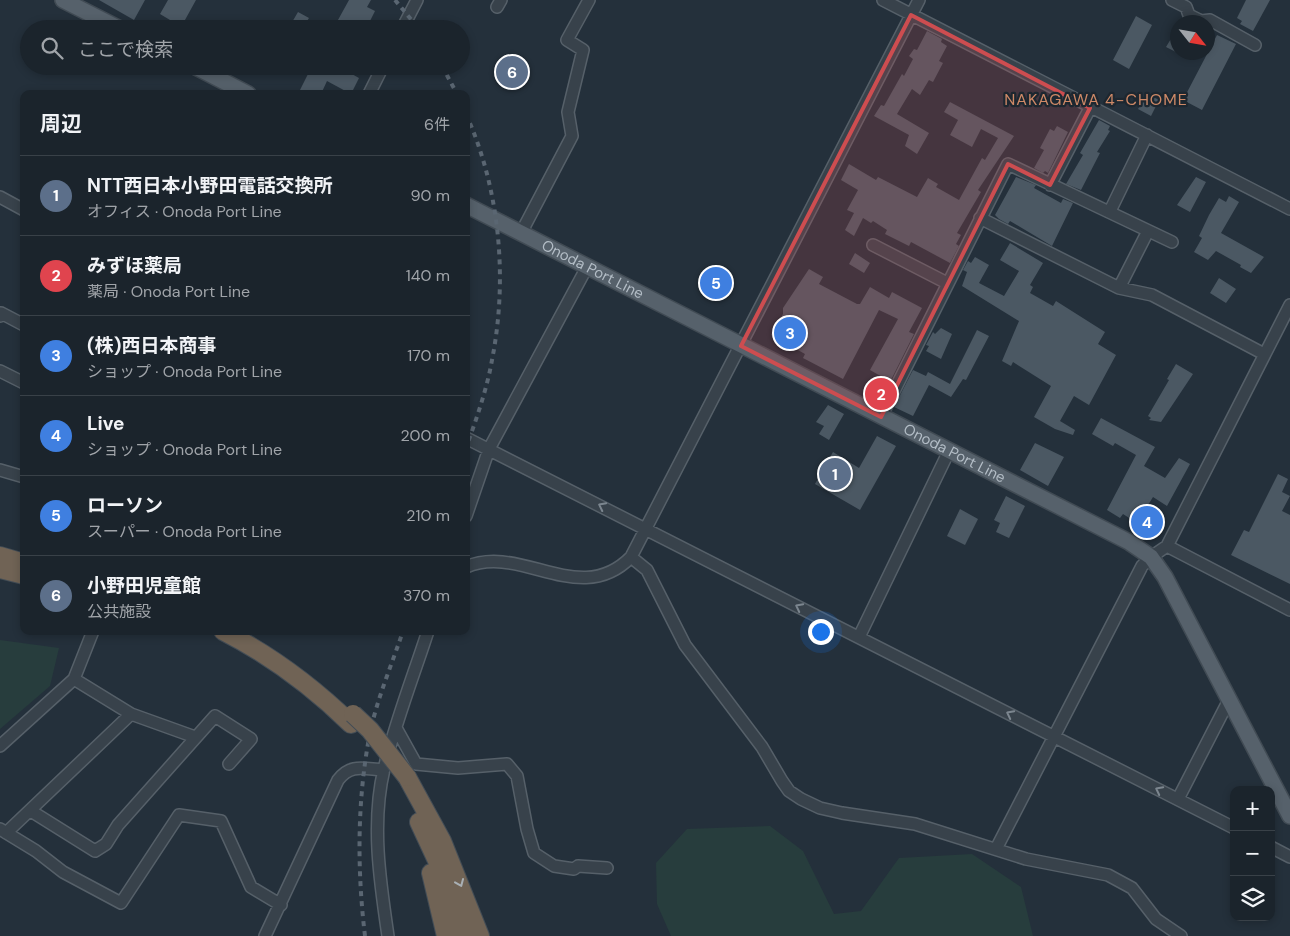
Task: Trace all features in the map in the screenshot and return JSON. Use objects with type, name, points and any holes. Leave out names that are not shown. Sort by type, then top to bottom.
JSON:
[{"type":"highway","points":[[0,556],[20,562]]},
{"type":"highway","points":[[0,569],[20,574]]},
{"type":"highway","points":[[231,635],[290,670],[352,719],[379,758],[404,783],[442,842],[480,936]]},
{"type":"highway","points":[[404,783],[439,864],[463,936]]},
{"type":"highway","points":[[419,821],[446,936]]},
{"type":"main road","points":[[63,0],[102,20]]},
{"type":"main road","points":[[210,75],[236,90]]},
{"type":"main road","name":"Onoda Port Line","points":[[470,207],[1129,542],[1151,557],[1165,577],[1290,816]]},
{"type":"street","points":[[407,20],[417,0]]},
{"type":"street","points":[[520,233],[572,136],[568,112],[584,50],[567,40],[589,0]]},
{"type":"street","points":[[883,0],[1090,108],[1147,135],[1290,209]]},
{"type":"street","points":[[470,566],[482,562],[496,561],[571,577],[590,578],[621,567],[631,557],[919,0]]},
{"type":"street","points":[[1175,1],[1186,7],[1189,14],[1201,21],[1210,20],[1255,45]]},
{"type":"street","points":[[371,90],[378,75]]},
{"type":"street","points":[[1050,185],[1090,108]]},
{"type":"street","points":[[1110,211],[1147,135]]},
{"type":"street","points":[[881,417],[1008,164],[1172,242]]},
{"type":"street","points":[[0,197],[20,208]]},
{"type":"street","points":[[980,218],[1119,288],[1152,295],[1264,354]]},
{"type":"street","points":[[1119,288],[1148,230]]},
{"type":"street","points":[[873,245],[947,284]]},
{"type":"street","points":[[470,504],[489,449],[587,267]]},
{"type":"street","points":[[996,850],[1142,566],[1167,546],[1290,305]]},
{"type":"street","points":[[0,316],[2,314],[20,323]]},
{"type":"street","points":[[0,371],[20,381]]},
{"type":"street","points":[[470,440],[1230,826]]},
{"type":"street","points":[[858,637],[949,451]]},
{"type":"street","points":[[0,470],[20,476]]},
{"type":"street","points":[[1167,546],[1290,610]]},
{"type":"street","points":[[631,557],[647,570],[684,645],[762,747],[789,791],[820,808],[915,824],[1026,859],[1108,875],[1122,881],[1143,900],[1156,919],[1181,936]]},
{"type":"street","points":[[0,746],[74,679],[91,635]]},
{"type":"street","points":[[388,936],[379,856],[380,796],[384,770],[396,728],[427,635]]},
{"type":"street","points":[[74,679],[132,714],[195,737]]},
{"type":"street","points":[[1178,799],[1229,700]]},
{"type":"street","points":[[132,714],[31,811],[3,831],[63,872],[121,903],[179,815],[220,821],[251,887],[281,905]]},
{"type":"street","points":[[31,811],[95,851],[106,844],[118,825],[215,716],[251,739],[229,764]]},
{"type":"street","points":[[396,728],[416,764],[458,768],[507,764],[517,776],[527,829],[534,853],[554,866],[574,869],[578,866],[607,868]]},
{"type":"street","points":[[265,936],[338,780],[344,772],[351,768],[384,770]]},
{"type":"street","points":[[1275,850],[1290,857]]},
{"type":"highlighted area","points":[[911,15],[1090,108],[1050,185],[1008,164],[881,417],[741,346]]},
{"type":"green space","points":[[0,640],[59,648],[50,686],[0,729]]},
{"type":"green space","points":[[770,826],[803,851],[834,914],[861,911],[899,858],[972,854],[1021,887],[1033,936],[671,936],[657,904],[656,863],[687,829]]},
{"type":"building","points":[[99,0],[145,0],[134,20]]},
{"type":"building","points":[[168,0],[196,0],[185,20],[170,20],[160,14]]},
{"type":"building","points":[[349,0],[371,0],[367,7],[375,11],[370,20],[338,20]]},
{"type":"building","points":[[1246,0],[1270,0],[1253,31],[1240,24],[1242,21],[1237,18]]},
{"type":"building","points":[[298,12],[309,18],[308,20],[293,20]]},
{"type":"building","points":[[1136,16],[1152,25],[1129,69],[1113,60]]},
{"type":"building","points":[[927,31],[942,39],[941,42],[947,46],[939,61],[943,63],[933,82],[929,80],[920,95],[912,89],[897,114],[929,133],[917,154],[905,146],[909,135],[874,116],[881,105],[884,106],[902,74],[904,76],[913,59],[909,56],[914,49],[917,50]]},
{"type":"building","points":[[1217,35],[1236,44],[1202,110],[1183,100],[1204,60],[1215,60],[1215,39]]},
{"type":"building","points":[[1170,40],[1170,49],[1166,47]]},
{"type":"building","points":[[308,75],[354,75],[359,78],[353,90],[344,90],[327,81],[323,90],[300,90]]},
{"type":"building","points":[[1147,94],[1159,100],[1151,116],[1138,109]]},
{"type":"building","points":[[950,102],[1014,136],[978,190],[981,192],[957,233],[961,235],[956,244],[959,246],[950,263],[911,242],[909,246],[885,234],[887,230],[873,221],[871,223],[863,218],[854,236],[845,230],[854,213],[847,210],[858,190],[841,180],[849,164],[876,180],[878,177],[917,197],[928,178],[938,184],[936,187],[959,200],[982,158],[985,160],[998,138],[981,129],[972,147],[950,135],[958,120],[944,112]]},
{"type":"building","points":[[1099,120],[1110,126],[1108,130],[1110,131],[1097,152],[1100,153],[1081,190],[1066,184],[1083,155],[1080,153]]},
{"type":"building","points":[[1057,126],[1068,132],[1048,173],[1045,171],[1043,173],[1034,168],[1044,150],[1040,148],[1050,129],[1054,131]]},
{"type":"building","points":[[1016,177],[1036,185],[1034,188],[1061,203],[1063,199],[1073,203],[1052,246],[1010,221],[1008,224],[995,215]]},
{"type":"building","points":[[1196,177],[1206,182],[1190,212],[1177,205]]},
{"type":"building","points":[[1229,196],[1239,202],[1221,233],[1264,257],[1251,273],[1216,251],[1208,260],[1194,252],[1202,238],[1199,236],[1219,198],[1226,202]]},
{"type":"building","points":[[1010,243],[1043,263],[1030,285],[1033,287],[1030,293],[1053,306],[1056,301],[1105,332],[1098,344],[1116,355],[1089,405],[1074,396],[1060,421],[1075,430],[1073,435],[1055,429],[1034,417],[1051,386],[1013,362],[1011,366],[1002,361],[1019,321],[962,286],[967,272],[963,270],[968,261],[971,263],[975,257],[989,265],[979,283],[1004,296],[1019,271],[1000,260]]},
{"type":"building","points":[[855,253],[870,263],[864,273],[849,264]]},
{"type":"building","points":[[707,268],[733,282],[724,298],[699,285]]},
{"type":"building","points":[[809,269],[823,277],[819,284],[857,304],[860,304],[870,287],[889,298],[892,292],[922,308],[909,332],[914,334],[881,400],[874,397],[884,378],[870,370],[898,319],[879,310],[843,379],[803,358],[805,354],[771,335],[783,314],[783,308]]},
{"type":"building","points":[[1219,278],[1236,289],[1226,303],[1210,293]]},
{"type":"building","points":[[941,328],[952,334],[941,359],[926,351],[929,346],[926,345],[933,332],[935,334]]},
{"type":"building","points":[[977,330],[989,336],[966,380],[963,379],[951,397],[929,385],[913,416],[894,407],[913,370],[926,376],[928,372],[950,384]]},
{"type":"building","points":[[1176,364],[1193,374],[1161,422],[1149,420],[1151,418],[1148,416]]},
{"type":"building","points":[[828,405],[844,414],[829,440],[819,434],[824,426],[816,422]]},
{"type":"building","points":[[1101,418],[1155,447],[1144,466],[1165,478],[1179,458],[1190,464],[1167,506],[1153,497],[1137,523],[1123,514],[1120,518],[1107,510],[1136,455],[1115,443],[1113,446],[1092,434]]},
{"type":"building","points":[[877,436],[896,446],[860,510],[815,484],[833,452],[859,468]]},
{"type":"building","points":[[1035,443],[1064,457],[1048,486],[1020,470]]},
{"type":"building","points":[[1278,474],[1288,479],[1282,492],[1290,496],[1282,511],[1290,515],[1290,584],[1231,555],[1244,530],[1249,532]]},
{"type":"building","points":[[1006,496],[1025,506],[1009,538],[996,532],[1000,523],[994,520]]},
{"type":"building","points":[[960,509],[978,519],[965,545],[947,536]]},
{"type":"railway","points":[[395,0],[412,20]]},
{"type":"railway","points":[[447,75],[455,90]]},
{"type":"railway","points":[[470,124],[487,173],[498,235],[500,266],[497,329],[492,360],[470,436]]},
{"type":"railway","points":[[365,936],[362,911],[360,834],[366,758],[377,707],[402,635]]},
{"type":"place","name":"小野田児童館","points":[[512,72]]},
{"type":"place","name":"ローソン","points":[[716,283]]},
{"type":"place","name":"(株)西日本商事","points":[[790,333]]},
{"type":"place","name":"みずほ薬局","points":[[881,394]]},
{"type":"place","name":"NTT西日本小野田電話交換所","points":[[835,474]]},
{"type":"place","name":"Live","points":[[1147,522]]},
{"type":"district","name":"NAKAGAWA 4-CHOME","points":[[1096,99]]}]
